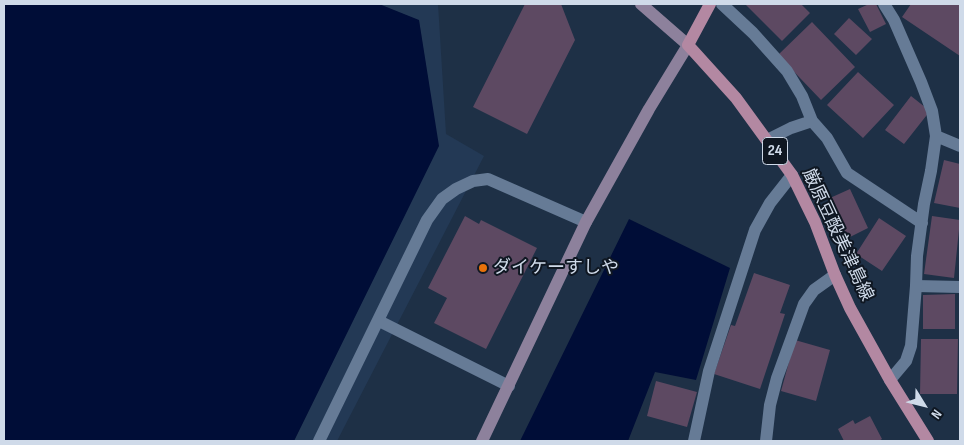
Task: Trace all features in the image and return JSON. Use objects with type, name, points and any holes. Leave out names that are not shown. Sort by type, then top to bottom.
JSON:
[{"type":"main road","points":[[688,45],[710,4]]},
{"type":"main road","name":"厳原豆酘美津島線","points":[[688,45],[736,98],[792,175],[815,222],[850,308],[890,380],[928,441]]},
{"type":"street","points":[[482,441],[586,222],[649,109],[688,45],[640,4]]},
{"type":"street","points":[[722,4],[753,33],[787,71],[802,96],[812,122],[827,138],[847,173],[922,223]]},
{"type":"street","points":[[884,4],[894,20],[921,82],[932,111],[936,136],[917,256],[911,346],[906,361],[890,380]]},
{"type":"street","points":[[767,140],[791,128],[812,122]]},
{"type":"street","points":[[936,136],[960,146]]},
{"type":"street","points":[[694,441],[709,371],[756,230],[770,203],[792,175]]},
{"type":"street","points":[[319,441],[427,220],[442,199],[456,189],[473,181],[488,179],[586,222]]},
{"type":"street","points":[[766,441],[770,405],[804,304],[814,290],[835,274]]},
{"type":"street","points":[[916,286],[960,287]]},
{"type":"street","points":[[379,321],[509,386]]},
{"type":"shaded area","points":[[4,4],[379,4],[419,20],[439,146],[294,441],[4,441]]},
{"type":"shaded area","points":[[379,4],[438,4],[446,134],[484,156],[337,441],[294,441],[438,146],[419,21]]},
{"type":"shaded area","points":[[629,219],[730,268],[696,380],[655,372],[628,441],[520,441]]},
{"type":"building","points":[[525,4],[561,4],[575,40],[527,134],[473,107]]},
{"type":"building","points":[[745,4],[801,4],[810,13],[782,41]]},
{"type":"building","points":[[869,4],[876,4],[886,24],[870,32],[858,9]]},
{"type":"building","points":[[911,4],[960,4],[960,56],[902,17]]},
{"type":"building","points":[[849,18],[872,39],[856,55],[834,34]]},
{"type":"building","points":[[812,22],[855,67],[821,100],[778,55]]},
{"type":"building","points":[[858,72],[894,105],[863,138],[827,105]]},
{"type":"building","points":[[911,96],[930,111],[904,144],[885,130]]},
{"type":"building","points":[[944,160],[960,164],[960,208],[934,203]]},
{"type":"building","points":[[850,189],[868,228],[848,238],[830,198]]},
{"type":"building","name":"ダイケーすしや","points":[[465,216],[479,224],[481,220],[537,248],[486,349],[434,323],[447,298],[428,288]]},
{"type":"building","points":[[932,216],[960,220],[954,278],[924,274]]},
{"type":"building","points":[[879,218],[906,236],[882,271],[856,254]]},
{"type":"building","points":[[754,273],[790,285],[780,313],[785,314],[760,389],[714,374],[731,325],[735,326]]},
{"type":"building","points":[[955,294],[955,329],[923,329],[923,295]]},
{"type":"building","points":[[921,339],[958,339],[957,394],[920,394]]},
{"type":"building","points":[[795,340],[830,350],[816,401],[781,391]]},
{"type":"building","points":[[656,381],[697,392],[687,427],[647,416]]},
{"type":"building","points":[[870,416],[882,439],[879,441],[844,441],[838,429],[853,420],[855,424]]},
{"type":"place","name":"ダイケーすしや","points":[[483,268]]}]
